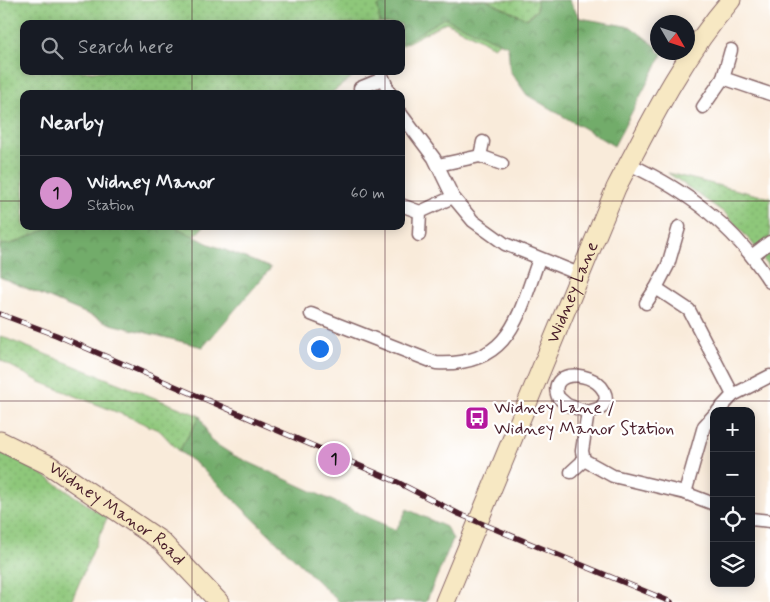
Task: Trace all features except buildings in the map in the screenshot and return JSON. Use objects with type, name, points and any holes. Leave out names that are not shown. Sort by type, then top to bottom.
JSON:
[{"type":"street","name":"Widney Lane","points":[[445,602],[616,188],[647,126],[682,66],[724,2]]},
{"type":"street","points":[[703,108],[723,78],[731,50]]},
{"type":"street","points":[[360,88],[381,75],[388,90]]},
{"type":"street","points":[[723,78],[770,94]]},
{"type":"street","points":[[405,120],[438,165],[453,197],[473,221],[489,234],[539,259],[579,274]]},
{"type":"street","points":[[480,156],[483,142]]},
{"type":"street","points":[[438,165],[480,156],[502,164]]},
{"type":"street","points":[[629,164],[660,178],[707,210],[753,255],[770,282]]},
{"type":"street","points":[[405,206],[420,212],[453,197]]},
{"type":"street","points":[[419,235],[420,212]]},
{"type":"street","points":[[646,303],[678,250],[679,227]]},
{"type":"street","points":[[753,255],[770,242]]},
{"type":"street","points":[[311,314],[335,318],[436,363],[454,364],[473,361],[488,353],[510,333],[539,259]]},
{"type":"street","points":[[656,288],[689,310],[732,395]]},
{"type":"street","points":[[722,407],[732,395],[770,376]]},
{"type":"street","points":[[588,412],[582,451],[584,460],[613,476],[684,493],[710,503]]},
{"type":"street","points":[[684,493],[704,426],[710,419]]},
{"type":"street","name":"Widney Manor Road","points":[[0,441],[63,474],[161,541],[219,602]]},
{"type":"street","points":[[571,472],[584,460]]},
{"type":"street","points":[[755,520],[770,522]]},
{"type":"green space","points":[[0,0],[548,0],[494,47],[446,22],[405,44],[405,20],[20,20],[20,75],[355,75],[335,90],[20,90],[20,230],[200,230],[111,324],[0,277]]},
{"type":"green space","points":[[386,0],[486,0],[527,19],[537,10],[537,0],[569,0],[580,18],[631,27],[650,42],[650,60],[659,60],[614,146],[527,95],[510,71],[508,46],[444,18],[405,42],[405,20],[380,20],[378,7]]},
{"type":"green space","points":[[668,173],[770,198],[770,269],[753,244],[726,214]]},
{"type":"green space","points":[[44,230],[182,230],[207,243],[271,268],[203,347],[111,324],[0,277],[0,245],[11,244]]},
{"type":"green space","points":[[0,336],[200,416],[179,451],[160,431],[40,382],[0,360]]},
{"type":"green space","points":[[200,416],[211,441],[233,455],[396,530],[407,509],[446,527],[453,539],[426,602],[339,602],[199,466],[179,451]]},
{"type":"green space","points":[[0,452],[33,468],[107,518],[71,602],[0,602]]},
{"type":"railway","points":[[0,314],[56,335],[395,481],[459,514],[671,602]]},
{"type":"place","name":"Widney Lane / Widney Manor Station","points":[[477,418]]},
{"type":"place","name":"Widney Manor","points":[[334,459]]}]
